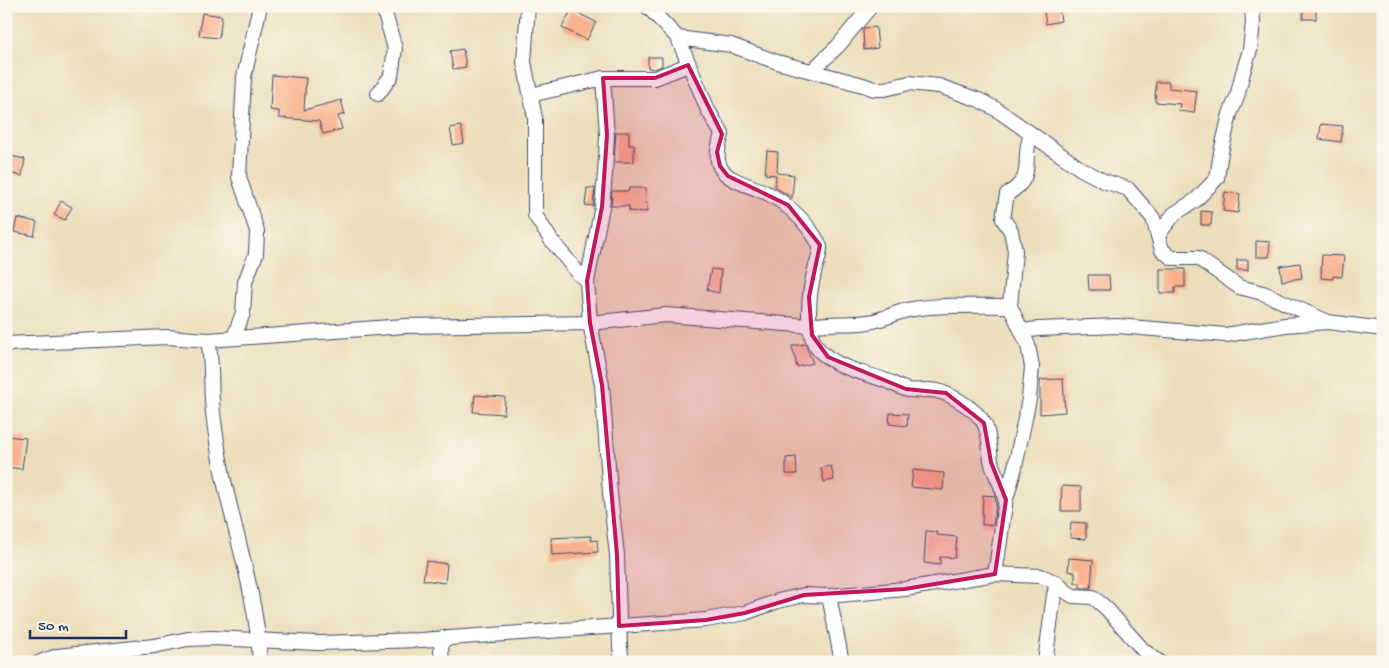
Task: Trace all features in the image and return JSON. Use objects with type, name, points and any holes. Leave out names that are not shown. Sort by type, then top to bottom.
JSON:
[{"type":"street","points":[[234,338],[243,313],[245,282],[256,254],[257,231],[239,177],[244,78],[260,6]]},
{"type":"street","points":[[378,94],[391,76],[395,48],[383,6]]},
{"type":"street","points":[[528,6],[524,62],[535,118],[535,215],[551,240],[580,276],[587,281]]},
{"type":"street","points":[[647,6],[678,38],[708,110],[722,134],[717,152],[720,166],[728,176],[788,205],[804,222],[820,245],[820,256],[814,271],[809,297],[812,335],[817,348],[843,366],[906,389],[946,393],[959,400],[984,423],[989,440],[991,462],[1006,500]]},
{"type":"street","points":[[813,71],[838,46],[871,6]]},
{"type":"street","points":[[1159,234],[1174,214],[1196,200],[1217,178],[1230,114],[1238,97],[1250,50],[1253,22],[1252,6]]},
{"type":"street","points":[[678,38],[731,45],[777,62],[863,84],[874,89],[885,90],[909,83],[939,86],[979,100],[996,109],[1081,169],[1104,181],[1128,189],[1153,218],[1162,250],[1172,258],[1198,258],[1240,287],[1270,296],[1328,322]]},
{"type":"street","points":[[531,95],[603,78],[655,78],[688,65]]},
{"type":"street","points":[[603,78],[607,135],[602,207],[587,281],[590,323],[602,385],[610,493],[617,555],[622,662]]},
{"type":"street","points":[[995,574],[1006,500],[1029,399],[1032,367],[1028,345],[1010,306],[1015,251],[1011,231],[1004,219],[1006,194],[1017,188],[1028,170],[1028,140],[1031,135]]},
{"type":"street","points":[[6,344],[166,337],[208,340],[405,326],[590,323],[666,315],[811,326],[826,323],[852,324],[876,321],[912,309],[1010,306]]},
{"type":"street","points":[[1022,331],[1118,326],[1226,335],[1285,325],[1328,322],[1383,329]]},
{"type":"street","points":[[208,340],[213,412],[222,467],[256,623],[260,662]]},
{"type":"street","points":[[40,662],[57,656],[154,646],[188,639],[212,638],[318,643],[443,638],[706,620],[745,613],[778,601],[804,595],[829,596],[905,589],[995,574],[1041,576],[1057,583],[1073,596],[1093,597],[1107,609],[1144,650],[1159,662]]},
{"type":"street","points":[[1044,662],[1057,583]]},
{"type":"street","points":[[829,596],[842,662]]},
{"type":"street","points":[[442,662],[443,638]]},
{"type":"highlighted area","points":[[688,65],[722,134],[717,152],[720,166],[728,176],[788,205],[820,245],[809,297],[812,335],[828,357],[906,389],[946,393],[984,423],[991,462],[1006,500],[995,574],[905,589],[804,595],[745,613],[706,620],[619,626],[617,555],[602,385],[590,323],[587,281],[602,207],[607,135],[603,78],[655,78]]},
{"type":"building","points":[[1043,6],[1059,6],[1061,21],[1046,24]]},
{"type":"building","points":[[1303,6],[1316,6],[1316,19],[1303,19]]},
{"type":"building","points":[[571,10],[596,22],[587,40],[562,28]]},
{"type":"building","points":[[202,13],[222,16],[219,38],[199,36]]},
{"type":"building","points":[[876,27],[878,48],[864,50],[864,28]]},
{"type":"building","points":[[463,49],[466,67],[453,69],[450,51]]},
{"type":"building","points":[[648,57],[662,57],[662,66],[655,69],[648,68]]},
{"type":"building","points":[[272,75],[306,78],[304,110],[341,100],[345,114],[338,116],[342,129],[323,134],[319,121],[279,118],[279,111],[270,110]]},
{"type":"building","points":[[1156,82],[1169,82],[1169,88],[1197,91],[1194,113],[1179,111],[1180,104],[1155,102]]},
{"type":"building","points":[[1321,124],[1343,126],[1341,142],[1319,139]]},
{"type":"building","points":[[461,126],[464,143],[453,145],[450,128]]},
{"type":"building","points":[[616,132],[629,132],[629,145],[634,145],[634,162],[614,162]]},
{"type":"building","points":[[767,151],[778,152],[777,173],[794,175],[792,198],[775,187],[776,175],[765,174]]},
{"type":"building","points":[[10,156],[25,159],[22,176],[7,173]]},
{"type":"building","points":[[587,188],[595,188],[593,206],[585,205]]},
{"type":"building","points":[[629,188],[646,188],[647,212],[629,211],[629,206],[611,206],[612,191],[629,191]]},
{"type":"building","points":[[1225,192],[1240,194],[1238,213],[1223,211]]},
{"type":"building","points":[[61,201],[72,207],[65,220],[54,215]]},
{"type":"building","points":[[1201,211],[1212,212],[1211,225],[1201,225]]},
{"type":"building","points":[[17,218],[37,222],[34,236],[14,232]]},
{"type":"building","points":[[1256,241],[1270,242],[1269,257],[1256,257]]},
{"type":"building","points":[[1322,255],[1344,256],[1342,277],[1333,276],[1333,279],[1321,278]]},
{"type":"building","points":[[1237,260],[1248,260],[1248,270],[1237,270]]},
{"type":"building","points":[[1300,263],[1302,278],[1282,281],[1280,266]]},
{"type":"building","points":[[711,269],[721,270],[719,293],[707,290]]},
{"type":"building","points":[[1160,269],[1185,269],[1185,287],[1175,287],[1175,293],[1160,293]]},
{"type":"building","points":[[1088,275],[1109,275],[1110,290],[1089,290]]},
{"type":"building","points":[[805,344],[813,363],[797,367],[792,346]]},
{"type":"building","points":[[1063,379],[1065,412],[1040,414],[1040,380]]},
{"type":"building","points":[[475,395],[505,397],[504,414],[473,412]]},
{"type":"building","points":[[890,413],[908,414],[907,426],[889,424]]},
{"type":"building","points":[[6,436],[26,438],[22,469],[6,467]]},
{"type":"building","points":[[796,457],[797,474],[786,474],[786,458]]},
{"type":"building","points":[[831,466],[834,480],[824,482],[821,468]]},
{"type":"building","points":[[913,470],[944,473],[943,490],[911,487]]},
{"type":"building","points":[[1062,486],[1081,487],[1081,511],[1061,511]]},
{"type":"building","points":[[983,495],[995,496],[996,504],[993,525],[982,525]]},
{"type":"building","points":[[1071,522],[1086,523],[1086,539],[1070,538]]},
{"type":"building","points":[[926,531],[937,532],[937,535],[957,537],[955,558],[940,557],[940,565],[924,563]]},
{"type":"building","points":[[591,536],[591,541],[597,540],[598,552],[552,555],[551,538]]},
{"type":"building","points":[[1069,558],[1093,560],[1091,588],[1080,588],[1080,583],[1075,583],[1075,572],[1068,571]]},
{"type":"building","points":[[426,561],[447,564],[445,583],[423,580]]}]
